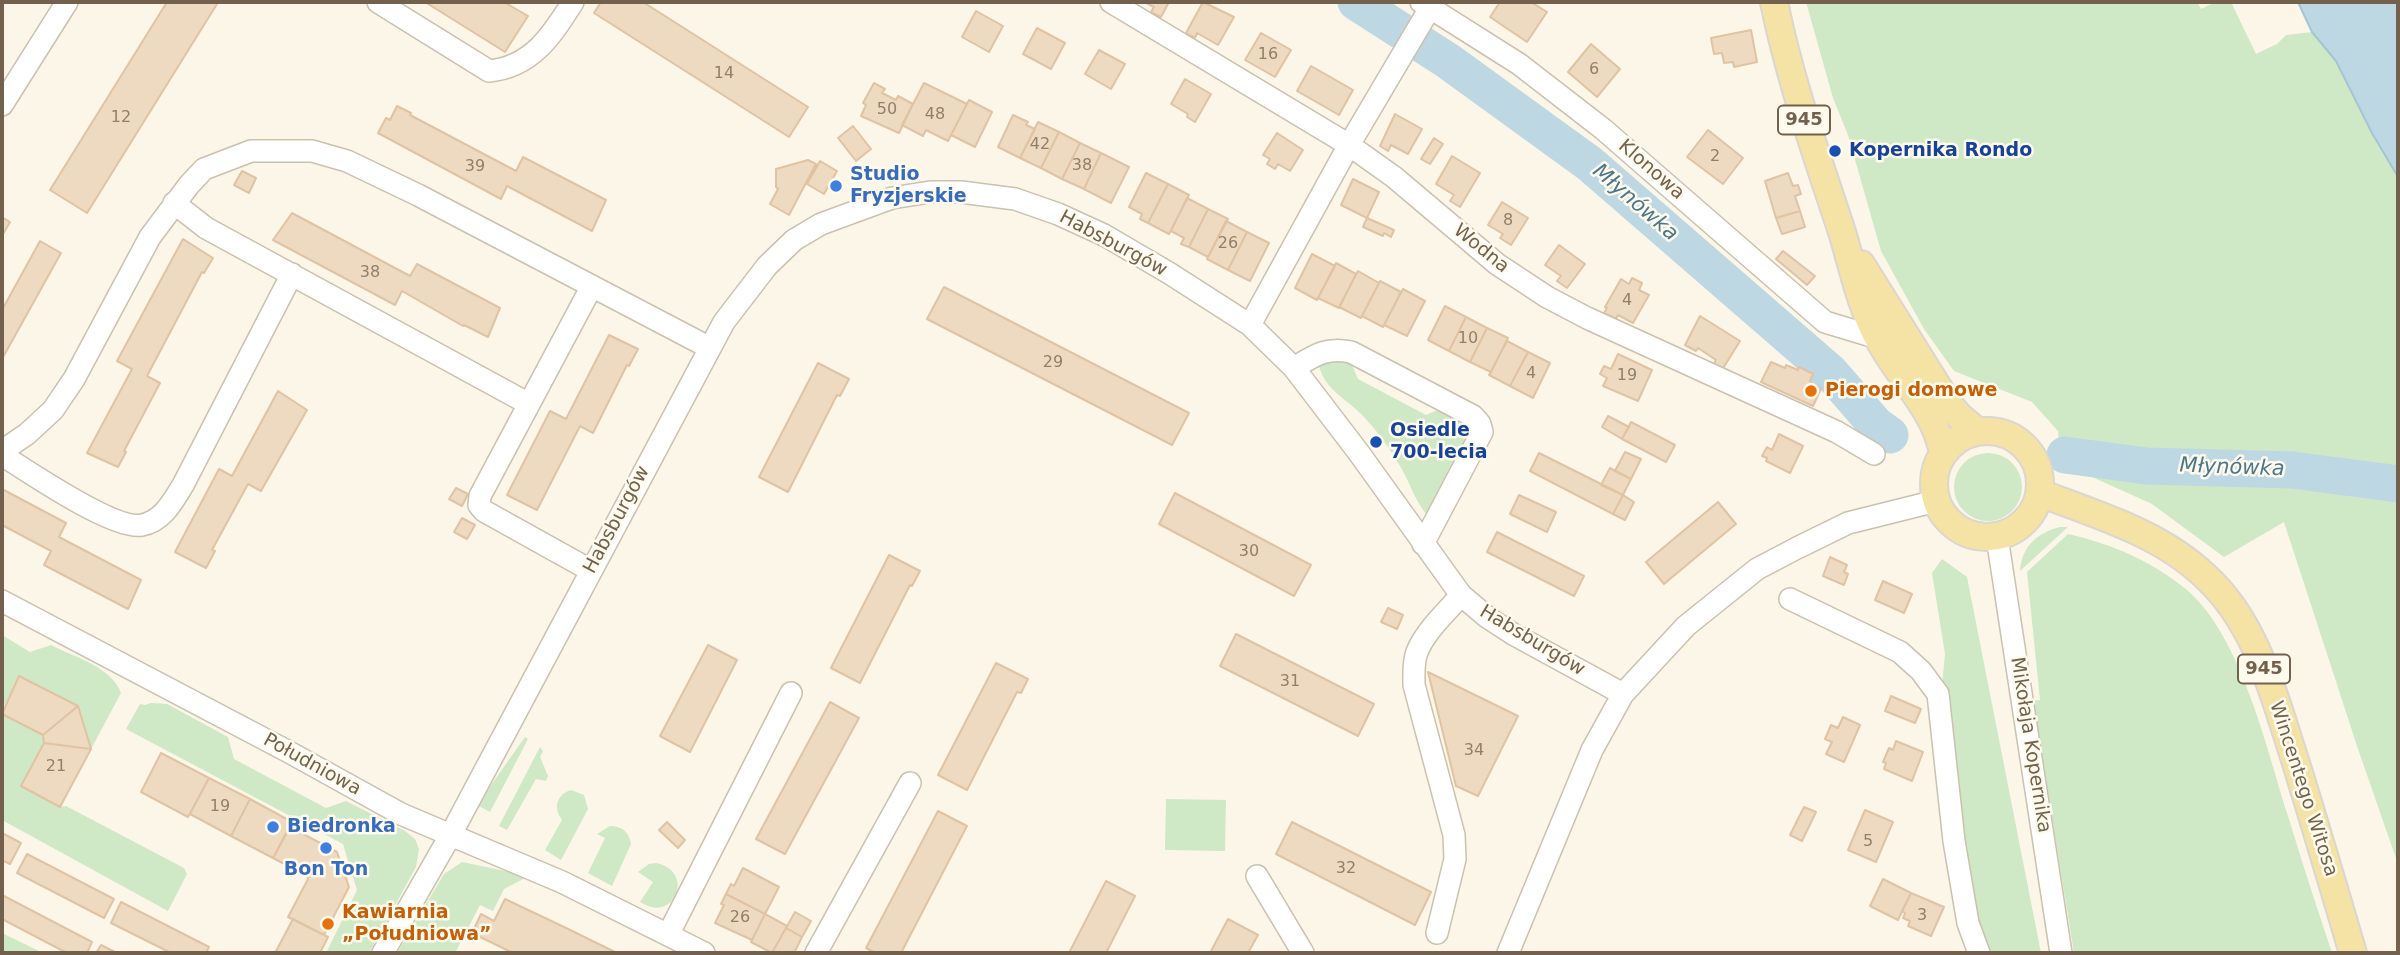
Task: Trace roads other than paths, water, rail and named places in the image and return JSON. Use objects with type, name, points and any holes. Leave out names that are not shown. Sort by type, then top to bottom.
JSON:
[{"type":"main road","name":"945","points":[[1774,2],[1784,52],[1843,236],[1856,286],[1878,338],[1940,434],[1943,453]]},
{"type":"main road","name":"945","points":[[1843,236],[1948,403],[1977,431]]},
{"type":"main road","points":[[1994,430],[2011,436],[2025,446],[2035,460],[2040,476],[2040,493],[2035,509],[2025,522],[1997,537],[1982,537],[1953,526],[1936,501],[1933,484],[1943,453],[1964,435],[1977,431],[1994,430]]},
{"type":"main road","name":"Wincentego Witosa","points":[[2040,493],[2120,523],[2170,550],[2205,576],[2233,607],[2258,650],[2309,803],[2353,953]]},
{"type":"street","points":[[2,105],[67,2]]},
{"type":"street","points":[[378,2],[489,71],[503,70],[534,54],[558,27],[573,2]]},
{"type":"street","name":"Wodna","points":[[1111,2],[1349,145],[1394,177],[1497,264],[1547,297],[1587,318],[1837,432],[1874,454]]},
{"type":"street","points":[[1250,326],[1349,145],[1416,31],[1425,5]]},
{"type":"street","name":"Klonowa","points":[[1425,5],[1518,64],[1603,129],[1825,322],[1878,338]]},
{"type":"street","points":[[292,274],[183,485],[169,506],[151,523],[140,526],[117,522],[2,453],[53,410],[74,379],[150,237],[174,203],[204,169],[251,151],[312,152],[347,161],[710,348]]},
{"type":"street","name":"Habsburgów","points":[[383,953],[450,836],[724,322],[774,257],[794,240],[821,224],[892,198],[930,192],[961,192],[1015,199],[1058,214],[1104,235],[1169,272],[1250,326],[1294,368],[1359,453],[1461,596],[1513,634],[1623,694]]},
{"type":"street","points":[[174,203],[206,228],[529,404]]},
{"type":"street","points":[[590,570],[484,511],[479,505],[480,496],[592,286]]},
{"type":"street","points":[[1294,368],[1319,353],[1335,349],[1351,352],[1473,416],[1480,424],[1482,432],[1423,544]]},
{"type":"street","points":[[1508,953],[1592,750],[1623,694],[1686,626],[1757,569],[1848,523],[1936,501]]},
{"type":"street","name":"Mikołaja Kopernika","points":[[1997,537],[2061,953]]},
{"type":"street","points":[[1437,933],[1455,859],[1454,835],[1414,685],[1415,664],[1423,641],[1461,596]]},
{"type":"street","points":[[1790,599],[1900,652],[1921,671],[1938,694],[1954,841],[1968,923],[1979,953]]},
{"type":"street","name":"Południowa","points":[[2,601],[289,752],[383,805],[562,882],[704,953]]},
{"type":"street","points":[[668,935],[791,693]]},
{"type":"street","points":[[816,953],[909,783]]},
{"type":"street","points":[[1257,876],[1303,953]]},
{"type":"water","points":[[2298,2],[2398,2],[2398,177],[2372,133],[2336,61],[2312,32]]},
{"type":"waterway","name":"Młynówka","points":[[1356,2],[1448,61],[1590,164],[1831,373],[1876,425],[1890,435]]},
{"type":"waterway","name":"Młynówka","points":[[2065,455],[2146,466],[2292,470],[2398,484]]},
{"type":"place","name":"Kopernika Rondo","points":[[1835,151]]},
{"type":"place","name":"Studio Fryzjerskie","points":[[836,186]]},
{"type":"place","name":"Pierogi domowe","points":[[1811,391]]},
{"type":"place","name":"Osiedle 700-lecia","points":[[1376,442]]},
{"type":"place","name":"Biedronka","points":[[273,827]]},
{"type":"place","name":"Bon Ton","points":[[326,848]]},
{"type":"place","name":"Kawiarnia „Południowa”","points":[[328,924]]}]
